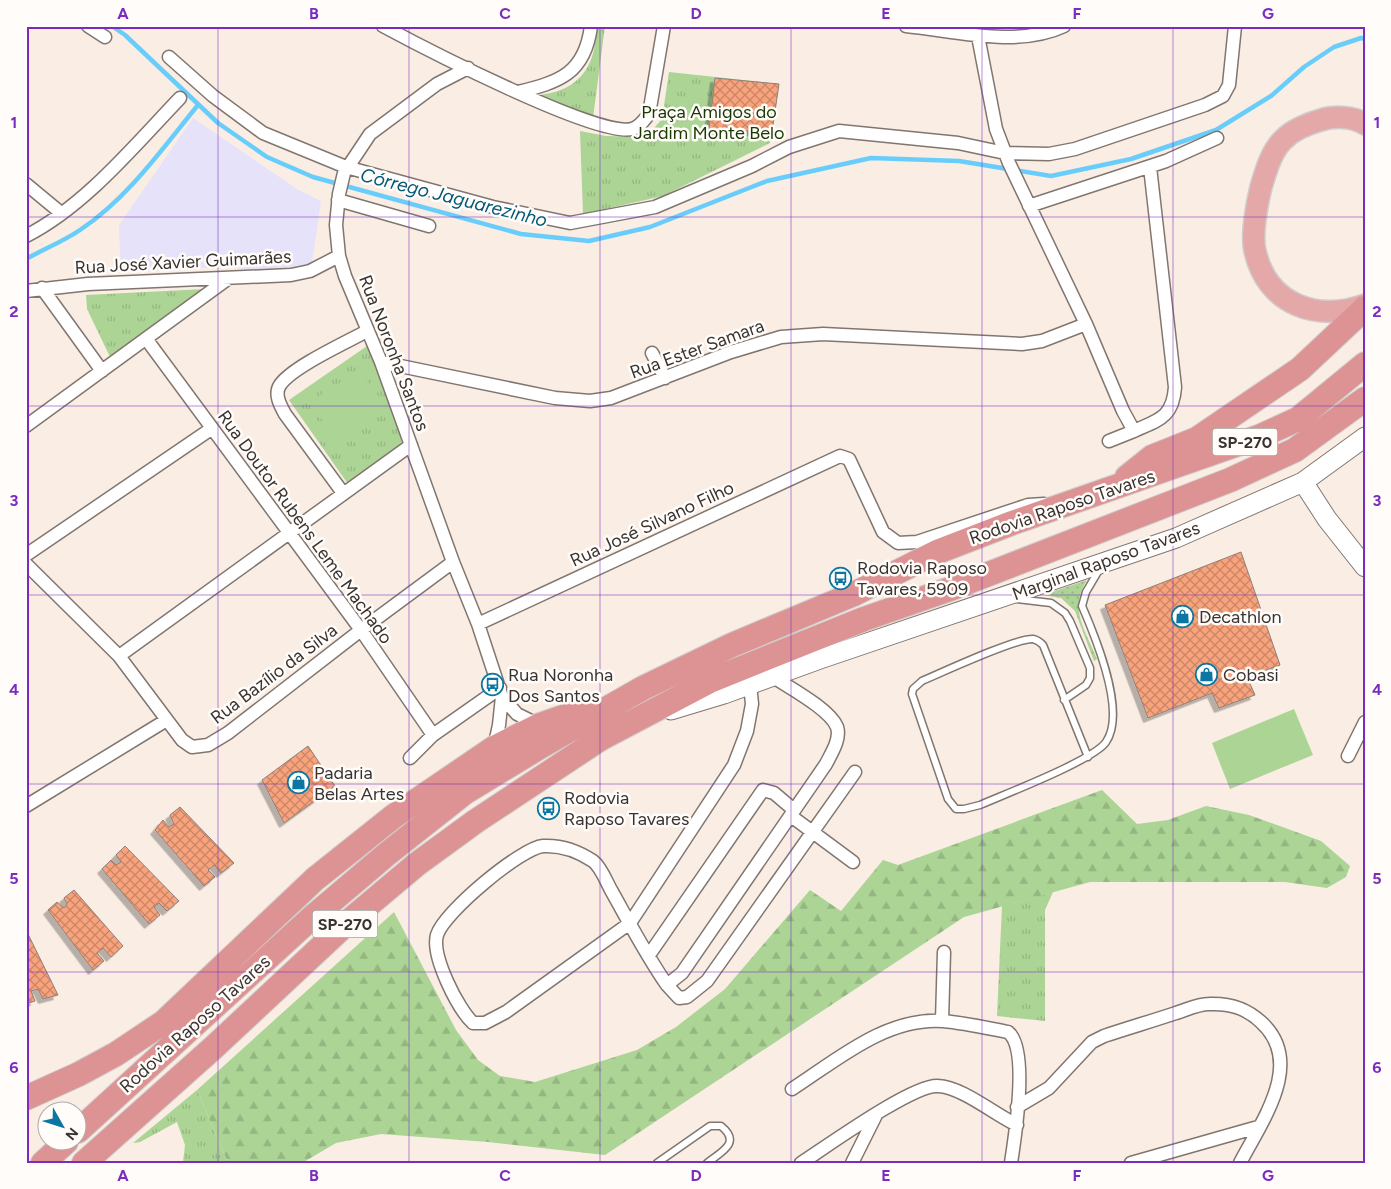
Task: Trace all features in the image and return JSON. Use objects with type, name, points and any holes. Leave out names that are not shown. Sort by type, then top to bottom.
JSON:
[{"type":"highway","points":[[1365,124],[1360,121],[1332,117],[1304,125],[1283,140],[1268,164],[1257,202],[1254,250],[1262,273],[1278,292],[1297,306],[1324,313],[1365,307]]},
{"type":"highway","points":[[1110,490],[1152,457],[1197,439],[1300,369],[1365,307]]},
{"type":"highway","name":"Rodovia Raposo Tavares","points":[[88,1121],[308,921],[386,854],[457,799],[542,745],[643,688],[732,645],[854,594],[937,552],[1073,502],[1220,452],[1298,419],[1365,364]]},
{"type":"highway","name":"Rodovia Raposo Tavares","points":[[84,1163],[213,1048],[348,922],[417,864],[484,816],[600,739],[712,680],[788,649],[950,589],[1230,480],[1295,450],[1365,399]]},
{"type":"highway","points":[[26,1098],[116,1054],[164,1022],[315,878],[394,816],[494,748],[540,725],[643,688]]},
{"type":"highway","points":[[99,1111],[164,1022]]},
{"type":"highway","points":[[43,1163],[55,1152]]},
{"type":"main road","name":"Marginal Raposo Tavares","points":[[634,721],[750,684],[1103,565],[1203,527],[1303,482],[1365,437]]},
{"type":"main road","points":[[1303,482],[1327,519],[1365,567]]},
{"type":"street","points":[[88,26],[105,38]]},
{"type":"street","points":[[383,26],[518,92],[580,118],[615,129],[632,130],[641,125],[649,114],[664,26]]},
{"type":"street","points":[[518,92],[554,82],[568,74],[579,64],[588,43],[591,26]]},
{"type":"street","points":[[906,26],[978,36],[1015,37],[1064,26]]},
{"type":"street","points":[[169,57],[213,96],[263,132],[345,170],[493,207],[570,223],[655,206],[752,166],[789,147],[839,131],[958,143],[1007,158],[1049,154],[1075,149],[1205,105],[1223,96],[1229,85],[1235,26]]},
{"type":"street","points":[[978,36],[996,128],[1007,158],[1086,324],[1123,411],[1134,431]]},
{"type":"street","name":"Rua Noronha Santos","points":[[468,68],[438,84],[370,134],[345,170],[338,197],[336,225],[339,256],[367,331],[381,362],[452,562],[478,624],[501,693],[517,714],[540,725]]},
{"type":"street","points":[[26,236],[61,213],[104,177],[180,98]]},
{"type":"street","points":[[1029,206],[1150,167],[1217,138]]},
{"type":"street","points":[[1108,441],[1134,431],[1167,413],[1174,403],[1175,388],[1150,167]]},
{"type":"street","points":[[26,184],[61,213]]},
{"type":"street","points":[[338,197],[429,226]]},
{"type":"street","name":"Rua José Xavier Guimarães","points":[[26,290],[88,284],[291,275],[310,271],[339,256]]},
{"type":"street","points":[[26,426],[147,340],[229,278]]},
{"type":"street","points":[[42,288],[102,371]]},
{"type":"street","name":"Rua Ester Samara","points":[[381,362],[555,398],[590,401],[611,398],[731,352],[781,338],[822,334],[1022,344],[1042,341],[1086,324]]},
{"type":"street","points":[[343,492],[285,414],[278,400],[279,386],[292,372],[367,331]]},
{"type":"street","name":"Rua Doutor Rubens Leme Machado","points":[[147,340],[288,534],[361,630],[432,735]]},
{"type":"street","points":[[652,353],[665,378]]},
{"type":"street","points":[[26,555],[212,429]]},
{"type":"street","points":[[119,656],[343,492],[411,445]]},
{"type":"street","name":"Rua José Silvano Filho","points":[[478,624],[840,456],[849,459],[883,532],[890,539],[904,544],[1028,505],[1073,502]]},
{"type":"street","name":"Rua Bazílio da Silva","points":[[26,564],[119,656],[165,721],[182,740],[192,747],[208,745],[228,733],[452,562]]},
{"type":"street","points":[[667,985],[694,959],[826,764],[837,740],[837,728],[830,716],[772,676]]},
{"type":"street","points":[[750,684],[752,704],[747,730],[734,765],[630,923],[506,1012],[485,1024],[474,1023],[466,1016],[443,971],[436,950],[437,934],[452,912],[519,857],[541,846],[563,846],[595,863],[630,923],[648,956],[667,985],[679,998],[686,997],[707,981],[855,772]]},
{"type":"street","points":[[410,758],[432,735],[501,693]]},
{"type":"street","name":"Rua Noronha Santos","points":[[494,748],[500,725],[501,693]]},
{"type":"street","points":[[26,806],[165,721]]},
{"type":"street","points":[[1348,756],[1365,722]]},
{"type":"street","points":[[648,956],[763,790],[774,793],[813,832],[854,862]]},
{"type":"street","points":[[942,1021],[944,952]]},
{"type":"street","points":[[1017,1107],[1049,1088],[1092,1042],[1104,1036],[1207,1004],[1229,1004],[1251,1013],[1263,1024],[1276,1042],[1279,1052],[1281,1076],[1274,1097],[1240,1163]]},
{"type":"street","points":[[792,1089],[873,1037],[906,1025],[942,1021],[1000,1030],[1014,1037],[1017,1047],[1017,1125],[1011,1163]]},
{"type":"street","points":[[801,1163],[913,1093],[937,1086],[958,1092],[1017,1125]]},
{"type":"street","points":[[852,1163],[876,1116]]},
{"type":"street","points":[[1131,1163],[1258,1127]]},
{"type":"lane","points":[[1088,756],[1043,645],[1031,639],[922,681],[913,689],[912,694],[948,799],[956,809],[980,805],[1088,756],[1105,744],[1110,736],[1113,718],[1107,672],[1101,649],[1082,606],[1086,592],[1103,565]]},
{"type":"lane","points":[[1006,597],[1051,603],[1065,612],[1090,668],[1090,678],[1086,686],[1064,700]]},
{"type":"lane","points":[[657,1163],[710,1126],[721,1126],[729,1135],[728,1147],[707,1163]]},
{"type":"shaded area","points":[[193,118],[297,189],[321,201],[312,263],[273,272],[225,267],[121,272],[119,225]]},
{"type":"green space","points":[[596,26],[605,26],[593,118],[535,95],[562,89],[582,76],[593,54]]},
{"type":"green space","name":"Praça Amigos do Jardim Monte Belo","points":[[669,72],[779,84],[770,143],[663,196],[583,214],[580,131],[606,136],[646,137],[662,119]]},
{"type":"green space","points":[[205,289],[112,361],[87,309],[86,295]]},
{"type":"green space","points":[[367,346],[405,441],[348,484],[289,400]]},
{"type":"green space","points":[[360,370],[387,408],[336,440],[309,402]]},
{"type":"green space","points":[[1087,580],[1079,601],[1079,610],[1084,629],[1097,659],[1094,661],[1075,611],[1061,598],[1043,595]]},
{"type":"green space","points":[[1294,709],[1313,755],[1230,789],[1212,743]]},
{"type":"green space","points":[[1102,790],[1137,824],[1168,820],[1206,806],[1249,815],[1321,841],[1350,866],[1346,877],[1327,888],[1285,882],[1090,882],[964,917],[605,1155],[488,1142],[381,1134],[336,1143],[302,1163],[228,1163],[197,1090],[394,912],[456,1030],[478,1060],[500,1076],[535,1082],[637,1050],[676,1027],[725,989],[810,890],[841,911],[883,860],[898,865]]},
{"type":"green space","points":[[1053,892],[1045,910],[1045,1021],[997,1016],[1002,906]]},
{"type":"green space","points":[[197,1090],[228,1163],[183,1163],[185,1145],[177,1122],[140,1142],[133,1143]]},
{"type":"building","points":[[715,78],[779,84],[772,132],[709,129]]},
{"type":"building","points":[[1241,552],[1280,665],[1247,677],[1255,695],[1219,708],[1212,693],[1148,718],[1105,605]]},
{"type":"building","name":"Padaria Belas Artes","points":[[308,746],[335,786],[284,823],[262,780]]},
{"type":"building","points":[[180,807],[234,863],[221,873],[214,865],[208,870],[215,877],[204,886],[155,830],[163,820],[169,827],[174,824],[170,815]]},
{"type":"building","points":[[125,846],[179,901],[167,911],[159,903],[154,907],[160,915],[149,924],[102,869],[111,860],[116,865],[121,862],[116,855]]},
{"type":"building","points":[[74,890],[123,946],[111,957],[103,948],[97,953],[104,961],[93,970],[48,910],[57,902],[64,908],[67,904],[64,898]]},
{"type":"building","points":[[26,930],[58,995],[43,999],[38,989],[31,991],[35,1001],[26,1004]]},
{"type":"waterway","name":"Córrego Jaguarezinho","points":[[112,26],[125,35],[218,123],[267,157],[313,177],[521,234],[589,241],[650,227],[767,181],[871,158],[959,161],[1051,176],[1131,159],[1216,130],[1271,96],[1304,67],[1334,47],[1361,38],[1365,39]]},
{"type":"waterway","points":[[26,259],[74,234],[114,203],[144,172],[198,105]]},
{"type":"place","name":"Rodovia Raposo Tavares, 5909","points":[[841,578]]},
{"type":"place","name":"Decathlon","points":[[1183,617]]},
{"type":"place","name":"Cobasi","points":[[1207,675]]},
{"type":"place","name":"Rua Noronha Dos Santos","points":[[492,685]]},
{"type":"place","name":"Padaria Belas Artes","points":[[298,783]]},
{"type":"place","name":"Rodovia Raposo Tavares","points":[[548,808]]}]
